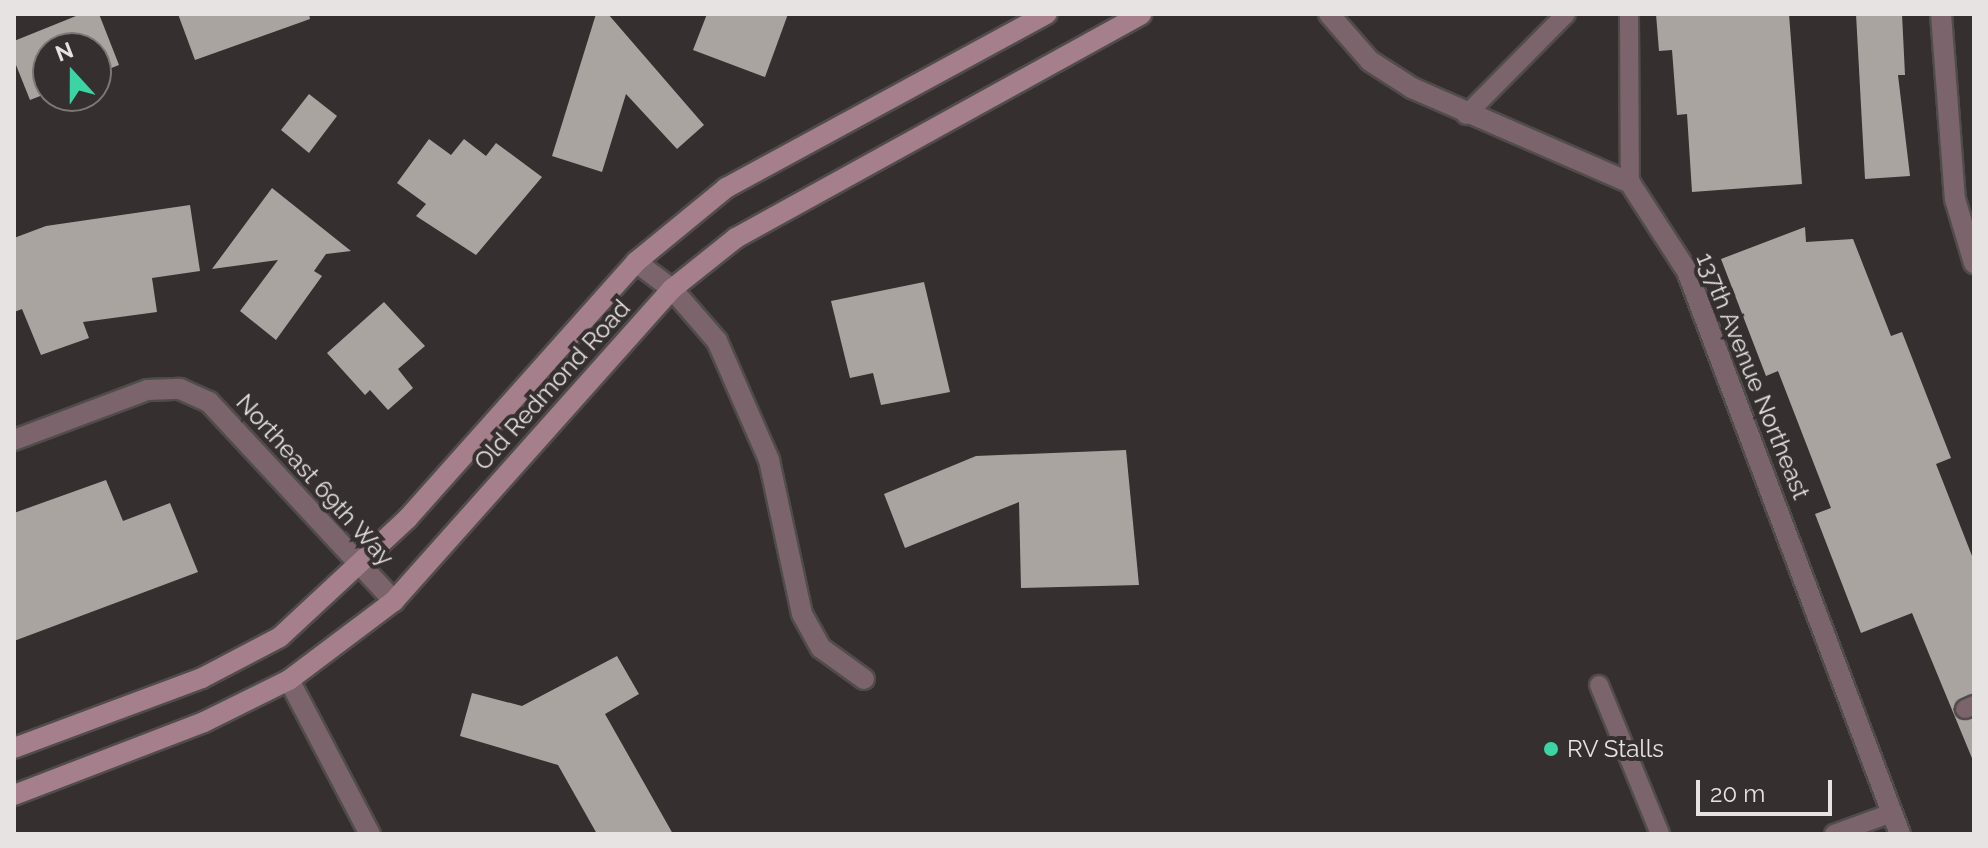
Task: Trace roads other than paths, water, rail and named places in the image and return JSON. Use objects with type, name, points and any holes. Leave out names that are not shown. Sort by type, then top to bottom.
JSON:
[{"type":"main road","name":"Old Redmond Road","points":[[14,748],[228,664],[280,637],[408,518],[636,262],[726,188],[1047,14]]},
{"type":"main road","name":"Old Redmond Road","points":[[14,795],[204,722],[289,680],[394,601],[672,289],[736,238],[1141,14]]},
{"type":"street","points":[[1329,14],[1370,61],[1466,115],[1630,183]]},
{"type":"street","points":[[1941,14],[1955,199],[1974,263]]},
{"type":"street","name":"137th Avenue Northeast","points":[[1630,183],[1687,271],[1900,834]]},
{"type":"street","points":[[636,262],[672,289],[717,341],[769,460],[802,614],[821,648],[864,679]]},
{"type":"street","name":"Northeast 69th Way","points":[[14,440],[147,390],[180,389],[209,402],[356,567],[394,601]]},
{"type":"street","points":[[289,680],[370,834]]},
{"type":"lane","points":[[1466,115],[1566,14]]},
{"type":"lane","points":[[1629,14],[1630,183]]},
{"type":"lane","points":[[1599,685],[1660,834]]},
{"type":"lane","points":[[1834,834],[1892,813]]},
{"type":"place","name":"RV Stalls","points":[[1551,749]]}]
